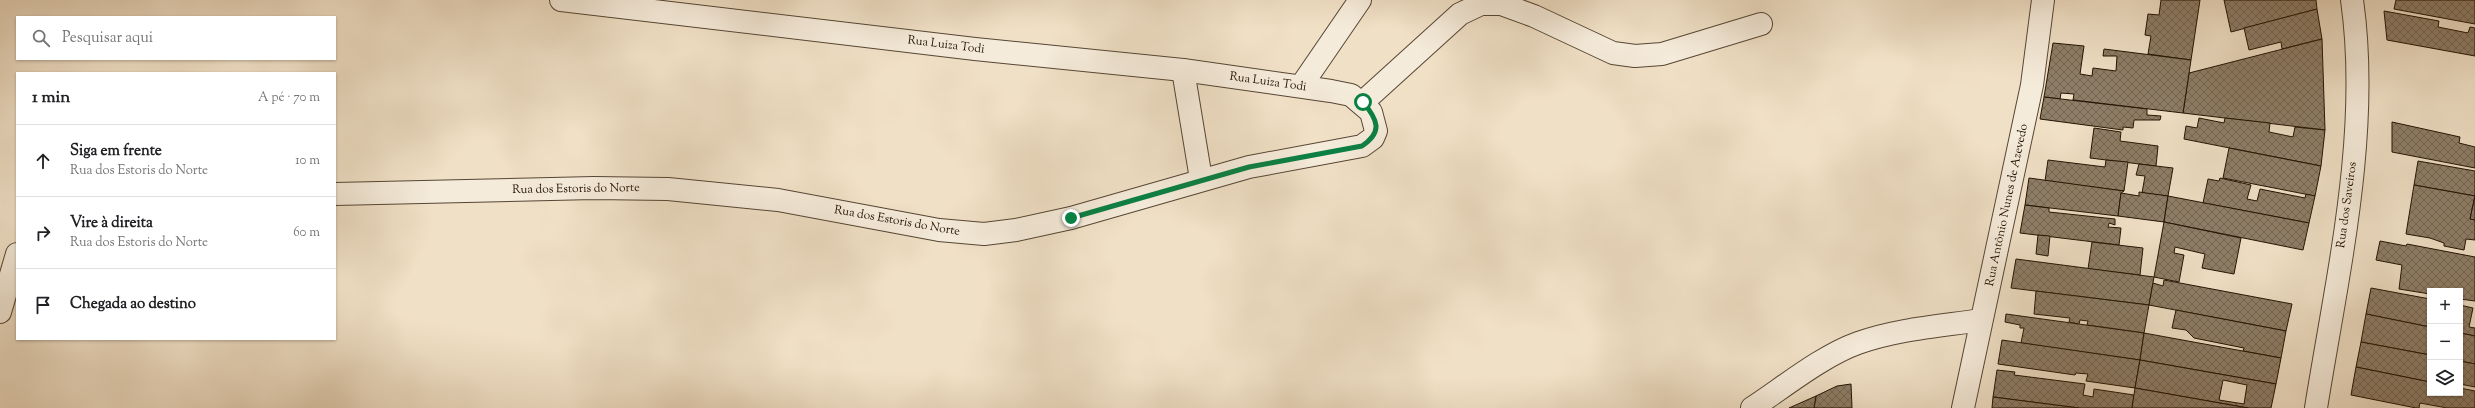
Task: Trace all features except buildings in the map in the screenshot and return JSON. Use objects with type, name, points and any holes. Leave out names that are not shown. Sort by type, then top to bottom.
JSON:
[{"type":"street","name":"Rua Luiza Todi","points":[[561,0],[975,49],[1183,70],[1331,91],[1351,95],[1363,102]]},
{"type":"street","points":[[1301,86],[1360,0]]},
{"type":"street","name":"Rua Antônio Nunes de Azevedo","points":[[1964,408],[1981,320],[2032,85],[2043,0]]},
{"type":"street","name":"Rua dos Saveiros","points":[[2316,408],[2356,141],[2356,32],[2352,0]]},
{"type":"street","points":[[1363,102],[1460,14],[1481,4],[1501,4],[1534,16],[1613,53],[1635,56],[1662,54],[1761,24]]},
{"type":"street","points":[[1183,70],[1201,179]]},
{"type":"street","name":"Rua dos Estoris do Norte","points":[[336,194],[594,188],[668,189],[778,200],[938,230],[984,234],[1016,230],[1071,218],[1201,179],[1249,167],[1362,146],[1373,138],[1376,131],[1371,112],[1363,102]]},
{"type":"street","points":[[0,312],[16,257]]},
{"type":"street","points":[[1752,408],[1819,364],[1858,343],[1898,333],[1981,320]]},
{"type":"route","points":[[1071,218],[1127,200],[1249,167],[1321,155],[1362,146],[1373,138],[1376,131],[1371,112],[1363,102]]}]
